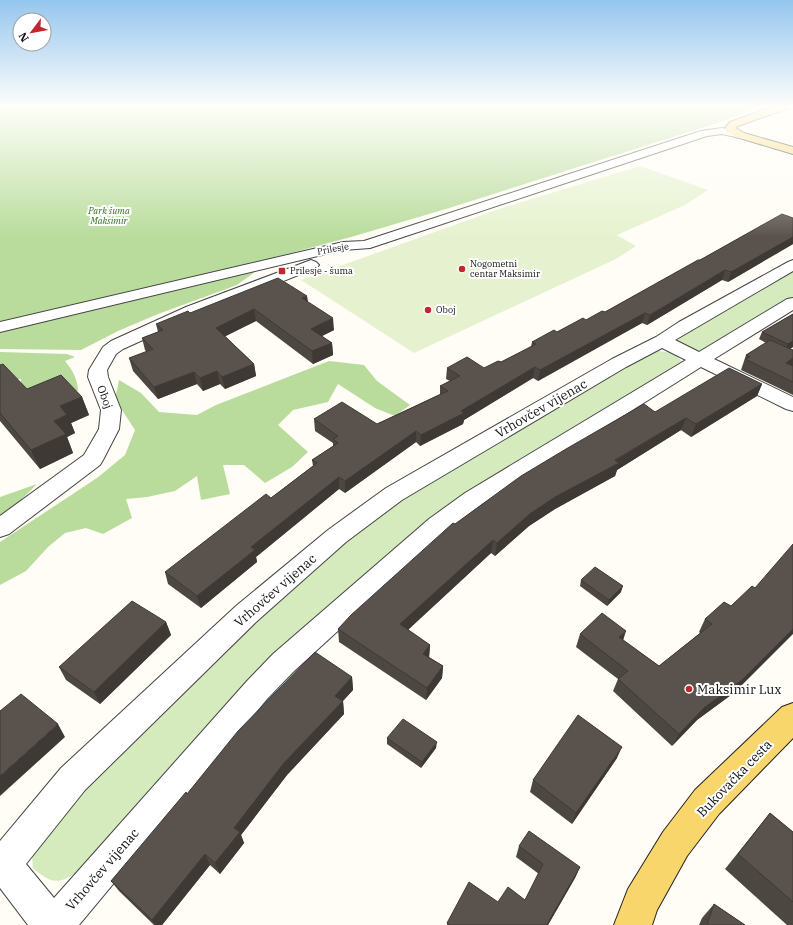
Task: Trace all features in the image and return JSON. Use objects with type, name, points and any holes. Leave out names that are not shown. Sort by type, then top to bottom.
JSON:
[{"type":"main road","name":"Bukovačka cesta","points":[[633,925],[641,902],[675,844],[707,802],[793,717]]},
{"type":"street","name":"Prilesje","points":[[0,327],[343,246],[365,245],[653,150]]},
{"type":"street","name":"Oboj","points":[[0,528],[92,460],[109,429],[111,410],[98,377],[98,370],[109,352],[117,345],[192,311],[365,245]]},
{"type":"street","name":"Vrhovčev vijenac","points":[[51,925],[4,864],[79,774],[246,614],[337,536],[394,494],[619,363],[662,341],[685,326],[793,265]]},
{"type":"street","name":"Vrhovčev vijenac","points":[[55,925],[257,690],[278,668],[438,525],[473,499],[793,303]]},
{"type":"street","points":[[662,341],[793,405]]},
{"type":"green space","name":"Park šuma Maksimir","points":[[0,150],[631,150],[446,209],[276,257],[237,285],[158,314],[118,331],[81,350],[0,349]]},
{"type":"green space","name":"Oboj","points":[[640,166],[708,190],[685,205],[617,235],[636,246],[616,259],[414,353],[301,280],[499,209]]},
{"type":"green space","points":[[793,270],[793,297],[705,349],[694,350],[678,342],[679,336]]},
{"type":"green space","points":[[655,351],[667,352],[677,356],[682,362],[681,365],[472,493],[79,871],[65,879],[55,881],[50,880],[33,868],[32,856],[40,833],[300,576],[394,503],[644,355]]},
{"type":"green space","points":[[0,352],[67,354],[75,357],[65,361],[74,375],[78,391],[67,393],[39,405],[21,387],[21,379],[0,380]]},
{"type":"green space","points":[[329,361],[364,365],[377,381],[410,405],[395,416],[375,408],[338,384],[328,402],[293,410],[278,425],[308,452],[292,467],[265,483],[244,465],[223,465],[230,494],[201,500],[197,476],[175,491],[147,497],[126,499],[132,518],[103,534],[86,528],[65,533],[48,547],[26,571],[0,585],[0,542],[97,478],[125,455],[135,430],[115,399],[119,380],[141,393],[159,412],[197,415],[216,405]]},
{"type":"green space","points":[[37,484],[15,506],[0,516],[0,497]]},
{"type":"building","points":[[782,214],[793,218],[793,237],[731,272],[725,270],[650,315],[645,313],[540,370],[535,367],[461,411],[464,413],[421,435],[416,431],[345,481],[339,477],[251,547],[255,550],[197,596],[165,572],[266,494],[271,498],[317,463],[312,460],[338,443],[333,439],[338,436],[314,419],[342,402],[377,424],[448,391],[440,386],[460,376],[447,368],[467,357],[484,368],[498,361],[501,362],[536,344],[532,342],[554,330],[557,332],[583,318],[586,320],[602,311],[605,312]]},
{"type":"building","points":[[278,278],[307,296],[302,298],[333,318],[311,329],[332,343],[312,351],[254,309],[216,328],[254,364],[222,377],[217,371],[200,378],[194,372],[154,387],[129,358],[153,349],[142,338],[163,330],[156,324],[188,311],[190,313]]},
{"type":"building","points":[[793,314],[793,341],[788,344],[762,332]]},
{"type":"building","points":[[770,340],[793,350],[793,358],[786,363],[793,366],[793,382],[745,359],[750,357],[746,355]]},
{"type":"building","points":[[3,364],[27,389],[61,375],[82,397],[60,406],[67,415],[54,421],[66,434],[31,450],[0,413],[0,365]]},
{"type":"building","points":[[729,368],[762,384],[696,424],[686,418],[615,460],[619,463],[557,496],[531,513],[497,543],[493,540],[400,624],[430,645],[423,654],[443,666],[427,688],[338,629],[351,615],[453,523],[455,524],[521,476],[644,404],[655,412]]},
{"type":"building","points":[[793,544],[793,629],[742,680],[704,708],[679,734],[618,679],[628,671],[580,634],[602,613],[626,631],[619,637],[659,666],[712,624],[705,619],[724,602],[731,606],[752,586],[755,588]]},
{"type":"building","points":[[595,567],[623,586],[609,600],[581,580]]},
{"type":"building","points":[[132,601],[166,622],[94,692],[59,667]]},
{"type":"building","points":[[315,652],[352,677],[335,696],[343,701],[284,763],[234,828],[240,832],[215,863],[205,854],[152,920],[111,881],[186,792],[187,794],[238,731]]},
{"type":"building","points":[[21,694],[58,724],[0,776],[0,711]]},
{"type":"building","points":[[578,715],[622,747],[576,813],[533,780]]},
{"type":"building","points":[[403,719],[437,742],[422,762],[387,738]]},
{"type":"building","points":[[770,813],[793,832],[793,902],[738,854]]},
{"type":"building","points":[[529,831],[580,867],[547,925],[450,925],[447,923],[469,882],[498,902],[508,887],[525,900],[543,864],[519,846]]},
{"type":"building","points":[[714,904],[745,925],[707,925]]},
{"type":"place","name":"Nogometni centar Maksimir","points":[[462,269]]},
{"type":"place","name":"Prilesje - šuma","points":[[282,271]]},
{"type":"place","name":"Oboj","points":[[428,310]]},
{"type":"place","name":"Maksimir Lux","points":[[689,689]]}]
